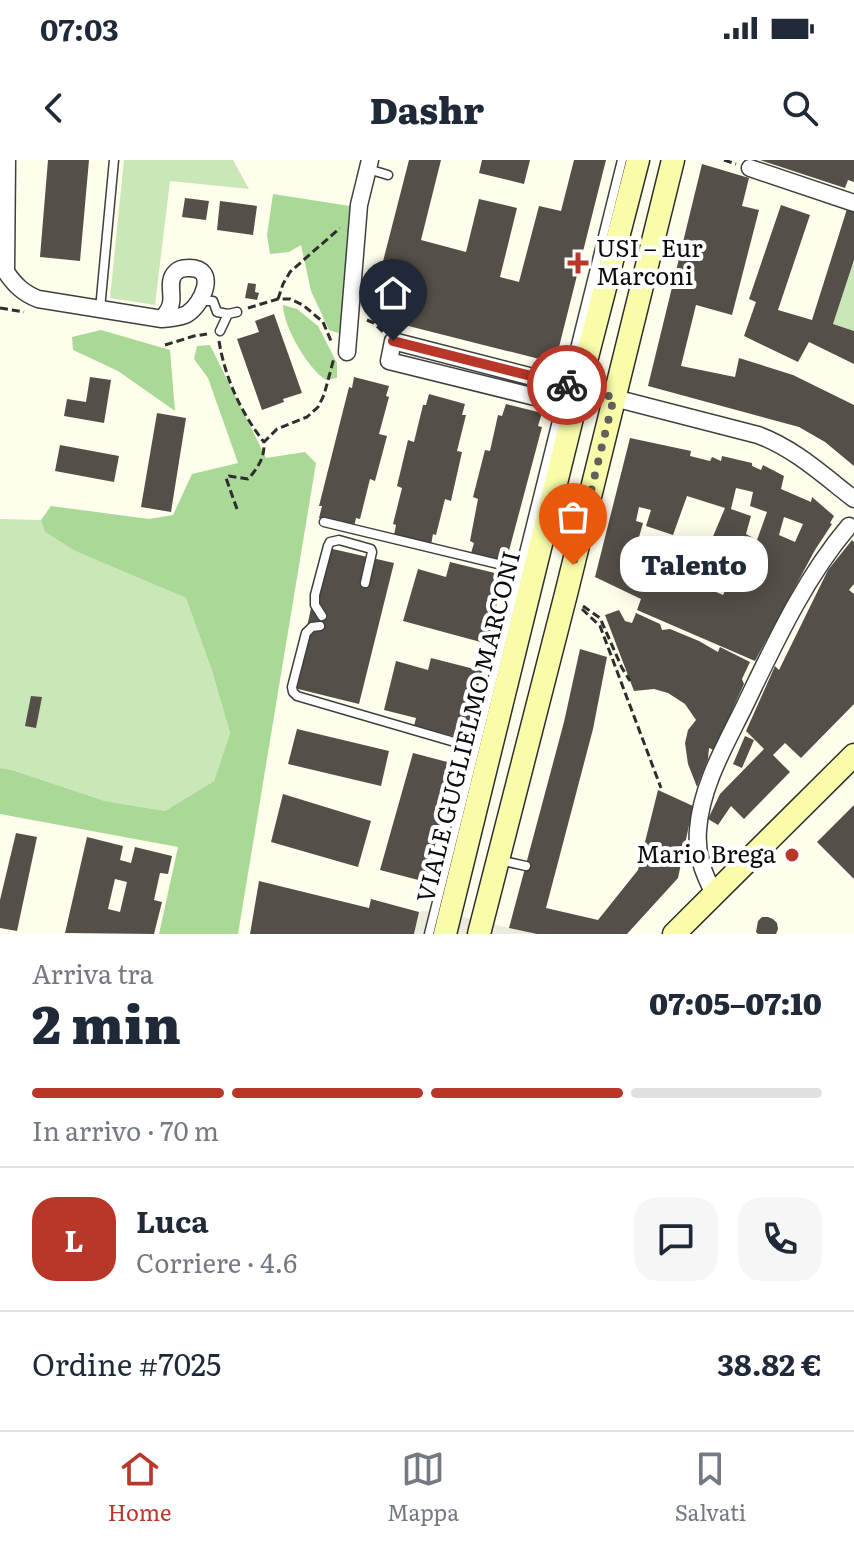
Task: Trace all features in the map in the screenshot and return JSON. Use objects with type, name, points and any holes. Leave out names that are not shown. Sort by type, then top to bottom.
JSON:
[{"type":"main road","name":"VIALE GUGLIELMO MARCONI","points":[[445,934],[569,391],[638,160]]},
{"type":"main road","points":[[479,934],[673,160]]},
{"type":"main road","points":[[679,932],[854,755]]},
{"type":"street","points":[[7,160],[3,203],[3,272],[30,296],[162,319],[188,313],[201,301],[206,291],[202,273],[184,268],[176,271],[170,287],[170,309],[162,319]]},
{"type":"street","points":[[341,351],[359,205],[369,165]]},
{"type":"street","points":[[744,166],[854,203]]},
{"type":"street","points":[[393,341],[569,391],[614,397],[765,438],[807,463],[854,499]]},
{"type":"street","points":[[714,894],[702,871],[697,846],[705,794],[773,648],[812,575],[844,532]]},
{"type":"lane","points":[[100,309],[114,160]]},
{"type":"lane","name":"VIALE GUGLIELMO MARCONI","points":[[429,934],[519,569],[569,391],[622,160]]},
{"type":"lane","points":[[369,165],[388,175]]},
{"type":"lane","points":[[201,301],[213,301],[217,312],[232,313],[220,331]]},
{"type":"lane","points":[[324,522],[519,569]]},
{"type":"lane","points":[[322,616],[315,605],[315,595],[330,542],[339,540],[371,549],[365,583]]},
{"type":"lane","points":[[320,626],[312,627],[306,633],[292,687],[297,696],[475,748]]},
{"type":"lane","points":[[497,859],[526,866]]},
{"type":"path","points":[[724,160],[744,166]]},
{"type":"path","points":[[278,299],[290,272],[341,227],[358,218]]},
{"type":"path","points":[[232,313],[278,299],[290,299],[303,305],[323,322],[341,351],[318,407],[307,417],[277,429],[264,442]]},
{"type":"path","points":[[364,322],[364,319],[374,323],[393,341]]},
{"type":"path","points":[[165,345],[220,331],[219,343],[234,392],[250,424],[264,442],[265,449],[259,466],[248,479],[226,478],[237,509]]},
{"type":"path","points":[[630,681],[600,618],[580,606],[600,626],[661,788]]},
{"type":"green space","points":[[124,160],[233,160],[249,189],[170,181],[155,305],[110,298]]},
{"type":"green space","points":[[273,194],[350,206],[347,301],[341,334],[329,330],[311,291],[301,245],[289,252],[270,254],[267,235]]},
{"type":"green space","points":[[854,260],[854,331],[833,324]]},
{"type":"green space","points":[[283,305],[297,309],[318,326],[337,363],[337,378],[326,380],[304,357],[287,324]]},
{"type":"green space","points":[[101,330],[170,350],[175,411],[118,371],[73,350],[72,337]]},
{"type":"green space","points":[[210,345],[266,458],[305,452],[316,463],[238,934],[159,934],[178,847],[0,814],[0,768],[105,801],[165,811],[214,781],[230,733],[186,598],[75,551],[45,532],[41,520],[51,506],[149,519],[173,515],[192,474],[238,463],[208,378],[194,359],[197,346]]},
{"type":"green space","points":[[0,519],[41,520],[45,532],[75,551],[186,598],[230,733],[214,781],[165,811],[105,801],[0,768]]},
{"type":"shaded area","points":[[435,909],[537,934],[414,934],[419,912]]},
{"type":"building","points":[[48,160],[89,160],[80,261],[40,257]]},
{"type":"building","points":[[409,160],[441,160],[421,240],[466,252],[479,199],[517,208],[500,277],[519,282],[539,206],[561,211],[574,160],[606,160],[555,363],[369,316]]},
{"type":"building","points":[[482,160],[530,160],[524,184],[479,173]]},
{"type":"building","points":[[760,160],[854,160],[854,182],[848,180],[845,188]]},
{"type":"building","points":[[702,164],[749,178],[742,206],[759,210],[732,315],[696,305],[681,366],[735,377],[739,358],[793,375],[854,405],[854,466],[825,442],[799,427],[648,386]]},
{"type":"building","points":[[185,198],[209,201],[206,220],[182,217]]},
{"type":"building","points":[[220,201],[257,206],[253,235],[217,230]]},
{"type":"building","points":[[781,205],[810,215],[778,310],[812,320],[847,209],[854,211],[854,260],[833,324],[854,331],[854,364],[809,342],[798,362],[744,336],[756,302],[749,299]]},
{"type":"building","points":[[248,283],[256,284],[255,292],[259,293],[257,300],[245,298]]},
{"type":"building","points":[[274,314],[302,393],[262,410],[237,339],[259,332],[255,321]]},
{"type":"building","points":[[90,377],[111,380],[104,423],[64,416],[67,399],[86,402]]},
{"type":"building","points":[[354,377],[389,386],[386,396],[389,397],[379,434],[387,436],[375,481],[370,479],[360,519],[356,518],[354,527],[319,518],[322,506],[319,506]]},
{"type":"building","points":[[429,394],[465,404],[462,415],[466,415],[457,451],[462,452],[451,501],[445,499],[431,545],[394,535],[396,525],[393,524],[402,488],[397,486],[408,440],[414,442],[423,405],[426,405]]},
{"type":"building","points":[[506,404],[542,413],[538,426],[542,427],[506,562],[471,553],[474,543],[470,541],[478,499],[473,497],[485,450],[490,451],[498,415],[502,416]]},
{"type":"building","points":[[157,413],[186,418],[171,512],[141,507]]},
{"type":"building","points":[[630,438],[691,451],[690,456],[710,461],[712,457],[721,461],[722,456],[752,463],[761,470],[763,465],[784,476],[781,489],[811,502],[812,497],[834,516],[755,661],[637,610],[641,599],[595,577]],"holes":[[[736,488],[753,492],[750,506],[767,512],[757,540],[746,534],[751,516],[731,509]],[[687,496],[725,508],[706,553],[731,565],[738,550],[750,556],[743,569],[737,566],[723,595],[654,565],[651,571],[632,562],[643,523],[636,521],[639,507],[651,510],[646,526],[673,535]],[[784,517],[803,524],[795,542],[779,535]]]},
{"type":"building","points":[[60,445],[119,456],[114,482],[55,471]]},
{"type":"building","points":[[852,540],[854,584],[849,590],[854,594],[854,704],[801,758],[785,743],[773,755],[790,772],[744,819],[731,806],[718,825],[708,819],[720,794],[764,749],[746,731],[775,666],[779,670],[828,570]]},
{"type":"building","points":[[324,547],[394,563],[359,704],[294,688]]},
{"type":"building","points":[[450,562],[503,575],[488,644],[403,621],[418,569],[446,577]]},
{"type":"building","points":[[619,610],[625,621],[632,623],[636,613],[660,624],[662,630],[670,629],[718,652],[720,647],[750,662],[742,679],[744,684],[714,750],[709,748],[697,787],[688,764],[685,743],[688,730],[696,720],[685,704],[668,693],[654,689],[634,691],[605,615]]},
{"type":"building","points":[[580,649],[607,657],[593,729],[546,908],[598,920],[638,870],[658,790],[693,806],[678,878],[627,934],[537,934],[509,928],[564,722]]},
{"type":"building","points":[[431,658],[482,671],[465,739],[414,726],[416,718],[384,710],[396,661],[428,670]]},
{"type":"building","points":[[31,696],[42,697],[36,728],[25,726]]},
{"type":"building","points":[[297,729],[389,751],[381,786],[288,764]]},
{"type":"building","points":[[745,736],[754,740],[742,768],[733,764]]},
{"type":"building","points":[[413,753],[455,764],[426,882],[380,870]]},
{"type":"building","points":[[283,794],[371,821],[358,867],[271,842]]},
{"type":"building","points":[[854,805],[854,879],[817,842]]},
{"type":"building","points":[[16,833],[37,837],[17,931],[0,928],[0,900]]},
{"type":"building","points":[[87,837],[123,846],[120,860],[131,863],[135,847],[172,856],[168,874],[160,873],[154,900],[162,902],[154,934],[65,933]],"holes":[[[115,879],[127,882],[120,912],[108,909]]]},
{"type":"building","points":[[259,881],[369,908],[371,899],[419,912],[414,934],[250,934]]},
{"type":"building","points":[[762,917],[777,923],[776,934],[756,932]]},
{"type":"way so far","points":[[567,385],[614,397],[573,565]]},
{"type":"place","name":"USI – Eur Marconi","points":[[578,263]]},
{"type":"place","name":"Talento","points":[[573,565]]},
{"type":"place","name":"Mario Brega","points":[[792,855]]},
{"type":"route","points":[[393,341],[567,385]]}]
